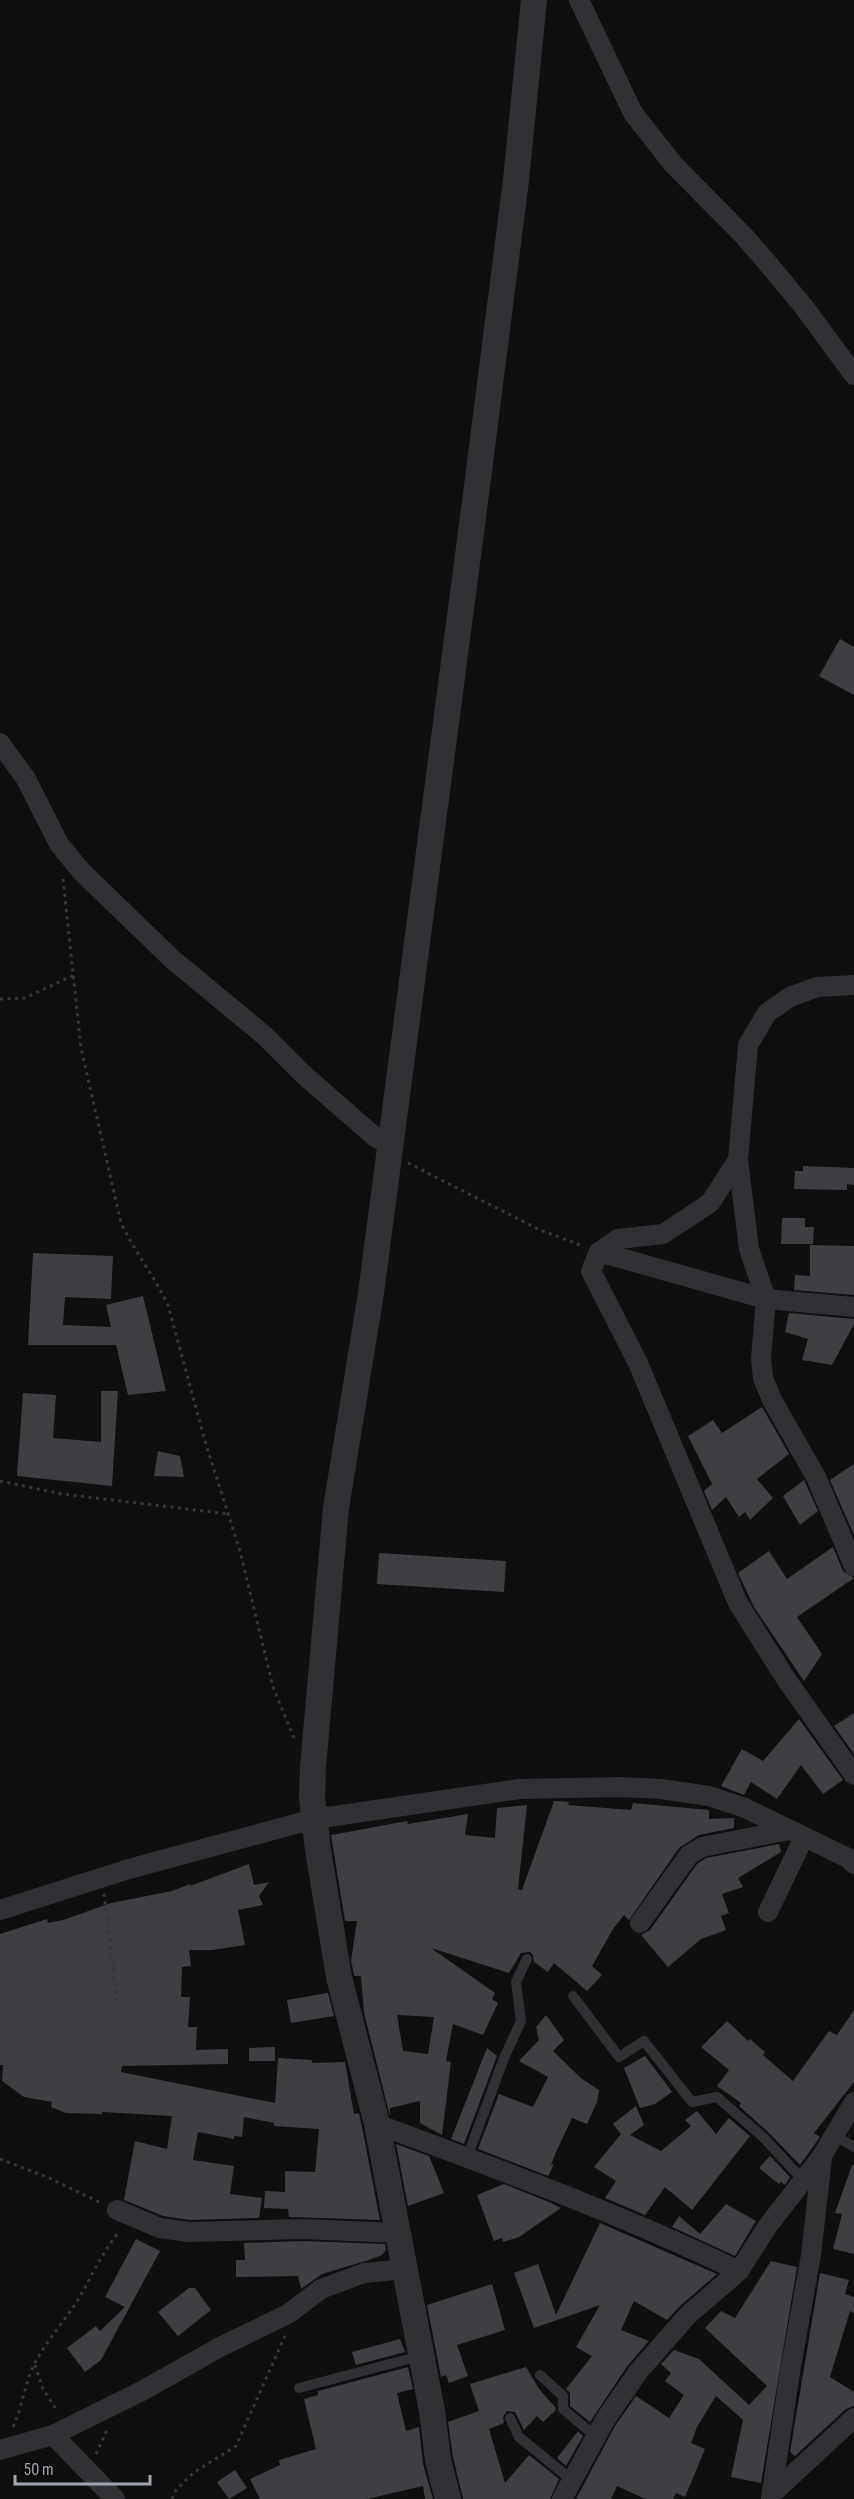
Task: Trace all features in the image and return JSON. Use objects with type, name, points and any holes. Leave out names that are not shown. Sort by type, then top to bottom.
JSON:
[{"type":"street","points":[[448,2499],[438,2460],[432,2411],[399,2233],[376,2124],[339,1977],[314,1819],[313,1767],[336,1508],[371,1293],[477,491],[516,180],[534,0]]},
{"type":"street","points":[[579,0],[633,114],[673,164],[729,220],[770,266],[804,307],[854,375]]},
{"type":"street","points":[[0,743],[26,779],[59,844],[81,871],[172,959],[265,1036],[304,1075],[389,1149]]},
{"type":"street","points":[[854,985],[817,987],[790,997],[767,1013],[748,1045],[738,1160],[749,1249],[766,1299],[761,1358],[763,1378],[772,1400],[816,1477],[854,1566]]},
{"type":"street","points":[[738,1160],[710,1203],[663,1234],[618,1239],[599,1252],[591,1271],[638,1363],[738,1603],[786,1679],[854,1775]]},
{"type":"street","points":[[599,1252],[766,1299],[854,1307]]},
{"type":"street","points":[[0,1910],[101,1878],[314,1819],[520,1790],[621,1787],[661,1789],[725,1800],[852,1858]]},
{"type":"street","points":[[768,1912],[796,1833]]},
{"type":"street","points":[[640,1923],[689,1855],[702,1847],[796,1833]]},
{"type":"street","points":[[562,2499],[605,2420],[638,2372],[688,2315],[740,2271],[767,2227],[822,2156],[854,2102]]},
{"type":"street","points":[[376,2124],[652,2230],[740,2271]]},
{"type":"street","points":[[773,2495],[790,2372],[812,2255],[822,2156]]},
{"type":"street","points":[[124,2213],[160,2228],[189,2232],[302,2229],[399,2233]]},
{"type":"street","points":[[2,2449],[53,2435],[142,2391],[296,2308],[321,2289],[351,2276],[405,2269]]},
{"type":"street","points":[[773,2495],[854,2418]]},
{"type":"street","points":[[53,2435],[109,2493]]},
{"type":"lane","points":[[467,2158],[504,2058],[521,2021],[516,1982],[527,1959]]},
{"type":"lane","points":[[573,1996],[619,2057],[644,2041],[692,2102],[717,2097],[763,2137],[803,2180]]},
{"type":"lane","points":[[834,2136],[854,2147]]},
{"type":"lane","points":[[299,2388],[421,2356]]},
{"type":"lane","points":[[540,2374],[563,2396],[563,2409],[596,2437]]},
{"type":"lane","points":[[510,2418],[519,2437],[573,2481]]},
{"type":"path","points":[[63,876],[81,1048],[121,1223],[133,1248],[158,1284],[168,1305],[205,1441],[240,1551],[273,1687],[290,1732],[313,1767]]},
{"type":"path","points":[[0,999],[25,998],[74,975]]},
{"type":"path","points":[[389,1149],[540,1230],[599,1252]]},
{"type":"path","points":[[0,1481],[62,1494],[229,1514]]},
{"type":"path","points":[[101,1878],[117,2000]]},
{"type":"path","points":[[0,2160],[47,2177],[124,2213],[76,2302],[35,2365],[22,2406],[2,2449]]},
{"type":"path","points":[[172,2499],[176,2490],[193,2474],[236,2446],[296,2308]]},
{"type":"path","points":[[35,2365],[44,2390],[62,2417],[77,2423]]},
{"type":"path","points":[[109,2493],[97,2469],[96,2451],[110,2427]]},
{"type":"building","points":[[840,639],[854,647],[854,695],[819,676]]},
{"type":"building","points":[[803,1166],[854,1168],[854,1185],[847,1184],[847,1190],[794,1189],[795,1171],[803,1171]]},
{"type":"building","points":[[782,1218],[805,1218],[805,1227],[814,1227],[813,1244],[781,1244]]},
{"type":"building","points":[[810,1245],[854,1246],[854,1295],[794,1290],[795,1275],[810,1276]]},
{"type":"building","points":[[33,1253],[113,1256],[111,1299],[65,1297],[63,1325],[111,1327],[106,1305],[143,1296],[166,1391],[128,1395],[116,1345],[28,1345]]},
{"type":"building","points":[[789,1313],[854,1319],[854,1324],[832,1365],[802,1360],[808,1339],[785,1332]]},
{"type":"building","points":[[101,1391],[118,1391],[112,1486],[17,1476],[23,1393],[56,1395],[53,1438],[101,1442]]},
{"type":"building","points":[[762,1407],[789,1454],[757,1479],[773,1498],[750,1520],[745,1512],[739,1517],[726,1497],[712,1510],[704,1491],[712,1484],[688,1436],[713,1420],[722,1433]]},
{"type":"building","points":[[158,1451],[180,1456],[184,1477],[154,1476]]},
{"type":"building","points":[[854,1464],[854,1535],[830,1480]]},
{"type":"building","points":[[804,1480],[818,1511],[800,1525],[783,1496]]},
{"type":"building","points":[[833,1547],[843,1571],[854,1578],[797,1617],[822,1654],[804,1681],[754,1607],[738,1573],[769,1551],[787,1579]]},
{"type":"building","points":[[379,1553],[506,1561],[504,1592],[377,1584]]},
{"type":"building","points":[[854,1713],[854,1754],[834,1726]]},
{"type":"building","points":[[799,1719],[843,1780],[823,1794],[801,1765],[777,1799],[751,1782],[744,1795],[721,1786],[742,1749],[763,1761]]},
{"type":"building","points":[[554,1801],[569,1802],[568,1805],[631,1810],[633,1803],[709,1810],[709,1819],[734,1818],[734,1828],[699,1835],[679,1848],[629,1920],[624,1915],[613,1929],[592,1966],[602,1975],[587,1991],[554,1963],[548,1972],[534,1962],[530,1952],[521,1953],[509,1973],[431,1948],[495,1993],[492,1999],[498,2003],[483,2035],[453,2024],[446,2061],[451,2062],[442,2135],[420,2123],[420,2101],[390,2108],[390,2116],[364,2013],[361,1976],[354,1976],[351,1961],[357,1921],[345,1921],[331,1835],[407,1821],[408,1824],[468,1814],[465,1835],[495,1838],[497,1808],[527,1805],[518,1889],[522,1890]],"holes":[[[397,2015],[434,2017],[428,2054],[403,2051]]]},
{"type":"building","points":[[779,1844],[781,1852],[738,1878],[743,1887],[722,1894],[729,1913],[721,1916],[726,1930],[701,1939],[668,1967],[641,1935],[650,1930],[697,1864],[706,1858]]},
{"type":"building","points":[[249,1864],[254,1885],[269,1882],[259,1896],[263,1905],[238,1910],[245,1945],[212,1950],[189,1950],[191,1966],[182,1967],[181,1997],[190,1997],[188,2027],[197,2027],[196,2050],[228,2049],[228,2064],[122,2066],[121,2072],[275,2103],[278,2058],[312,2060],[312,2063],[345,2062],[354,2114],[359,2113],[380,2220],[289,2217],[288,2209],[264,2208],[265,2191],[285,2192],[285,2171],[315,2172],[319,2129],[274,2126],[274,2123],[244,2117],[242,2137],[234,2136],[234,2139],[198,2132],[193,2160],[234,2166],[230,2194],[262,2198],[259,2218],[190,2220],[163,2216],[124,2200],[135,2141],[167,2149],[172,2116],[102,2112],[102,2114],[66,2113],[51,2107],[52,2102],[24,2097],[2,2081],[0,1934],[47,1919],[48,1923],[63,1920],[111,1903],[172,1891],[190,1884],[190,1886]]},
{"type":"building","points":[[328,1993],[334,2016],[291,2023],[287,2000]]},
{"type":"building","points":[[854,2010],[854,2082],[814,2133],[820,2137],[800,2165],[739,2106],[741,2103],[717,2086],[729,2070],[701,2047],[727,2021],[748,2041],[750,2039],[765,2052],[763,2055],[793,2081],[829,2031],[837,2035]]},
{"type":"building","points":[[546,2015],[564,2040],[553,2051],[582,2079],[599,2090],[597,2102],[587,2124],[572,2118],[548,2176],[478,2149],[499,2094],[533,2107],[548,2077],[519,2061],[539,2040],[536,2027]]},
{"type":"building","points":[[275,2047],[275,2061],[249,2061],[249,2048]]},
{"type":"building","points":[[487,2048],[497,2056],[464,2144],[451,2139]]},
{"type":"building","points":[[645,2056],[672,2092],[655,2104],[640,2108],[624,2068]]},
{"type":"building","points":[[636,2106],[644,2125],[630,2135],[661,2151],[691,2126],[685,2120],[697,2111],[716,2134],[729,2118],[750,2136],[692,2210],[665,2187],[645,2215],[605,2198],[616,2181],[594,2167],[621,2134],[613,2124]]},
{"type":"building","points":[[396,2144],[429,2156],[444,2193],[408,2206]]},
{"type":"building","points":[[770,2156],[790,2177],[785,2185],[781,2182],[779,2184],[759,2168]]},
{"type":"building","points":[[852,2165],[854,2165],[854,2254],[833,2249],[842,2214],[835,2213]]},
{"type":"building","points":[[504,2184],[561,2208],[519,2237],[503,2242],[502,2238],[494,2241],[477,2195]]},
{"type":"building","points":[[726,2204],[756,2221],[735,2256],[672,2227],[679,2216],[700,2234]]},
{"type":"building","points":[[600,2223],[717,2274],[667,2320],[634,2301],[621,2330],[649,2341],[628,2365],[590,2422],[570,2406],[570,2393],[566,2389],[592,2356],[576,2347],[600,2305],[534,2328],[514,2273],[538,2264],[556,2315]]},
{"type":"building","points":[[136,2239],[160,2251],[101,2360],[85,2372],[67,2348],[96,2326],[100,2331],[125,2307],[105,2297]]},
{"type":"building","points":[[302,2241],[385,2244],[386,2250],[382,2255],[369,2260],[322,2274],[301,2289],[298,2276],[236,2277],[236,2260],[245,2260],[244,2243]]},
{"type":"building","points":[[771,2261],[797,2267],[761,2483],[731,2477],[743,2420],[716,2396],[697,2427],[691,2443],[705,2449],[685,2497],[676,2493],[673,2499],[645,2499],[617,2486],[611,2499],[576,2499],[615,2426],[636,2396],[669,2418],[684,2395],[665,2381],[671,2373],[661,2364],[674,2350],[699,2359],[749,2405],[767,2386],[705,2328],[721,2311],[735,2318]]},
{"type":"building","points":[[820,2273],[849,2280],[845,2294],[854,2297],[854,2313],[850,2311],[830,2377],[854,2392],[854,2406],[846,2409],[795,2456],[790,2452]]},
{"type":"building","points":[[492,2284],[505,2330],[457,2345],[468,2376],[449,2383],[446,2375],[441,2377],[427,2305]]},
{"type":"building","points":[[189,2288],[195,2288],[211,2310],[178,2336],[158,2312]]},
{"type":"building","points":[[400,2339],[405,2352],[356,2365],[352,2352]]},
{"type":"building","points":[[408,2367],[413,2389],[397,2393],[406,2431],[419,2427],[423,2464],[433,2499],[425,2499],[423,2486],[367,2499],[260,2499],[250,2479],[280,2465],[279,2460],[316,2449],[304,2399],[318,2395],[318,2391]]},
{"type":"building","points":[[526,2367],[539,2389],[556,2410],[543,2422],[537,2416],[524,2430],[515,2412],[507,2411],[503,2417],[504,2423],[489,2429],[505,2483],[529,2455],[559,2479],[550,2499],[463,2499],[448,2422],[479,2411],[470,2384]]},
{"type":"building","points":[[578,2431],[583,2436],[566,2466],[557,2458]]},
{"type":"building","points":[[235,2470],[247,2488],[229,2499],[217,2482]]}]
